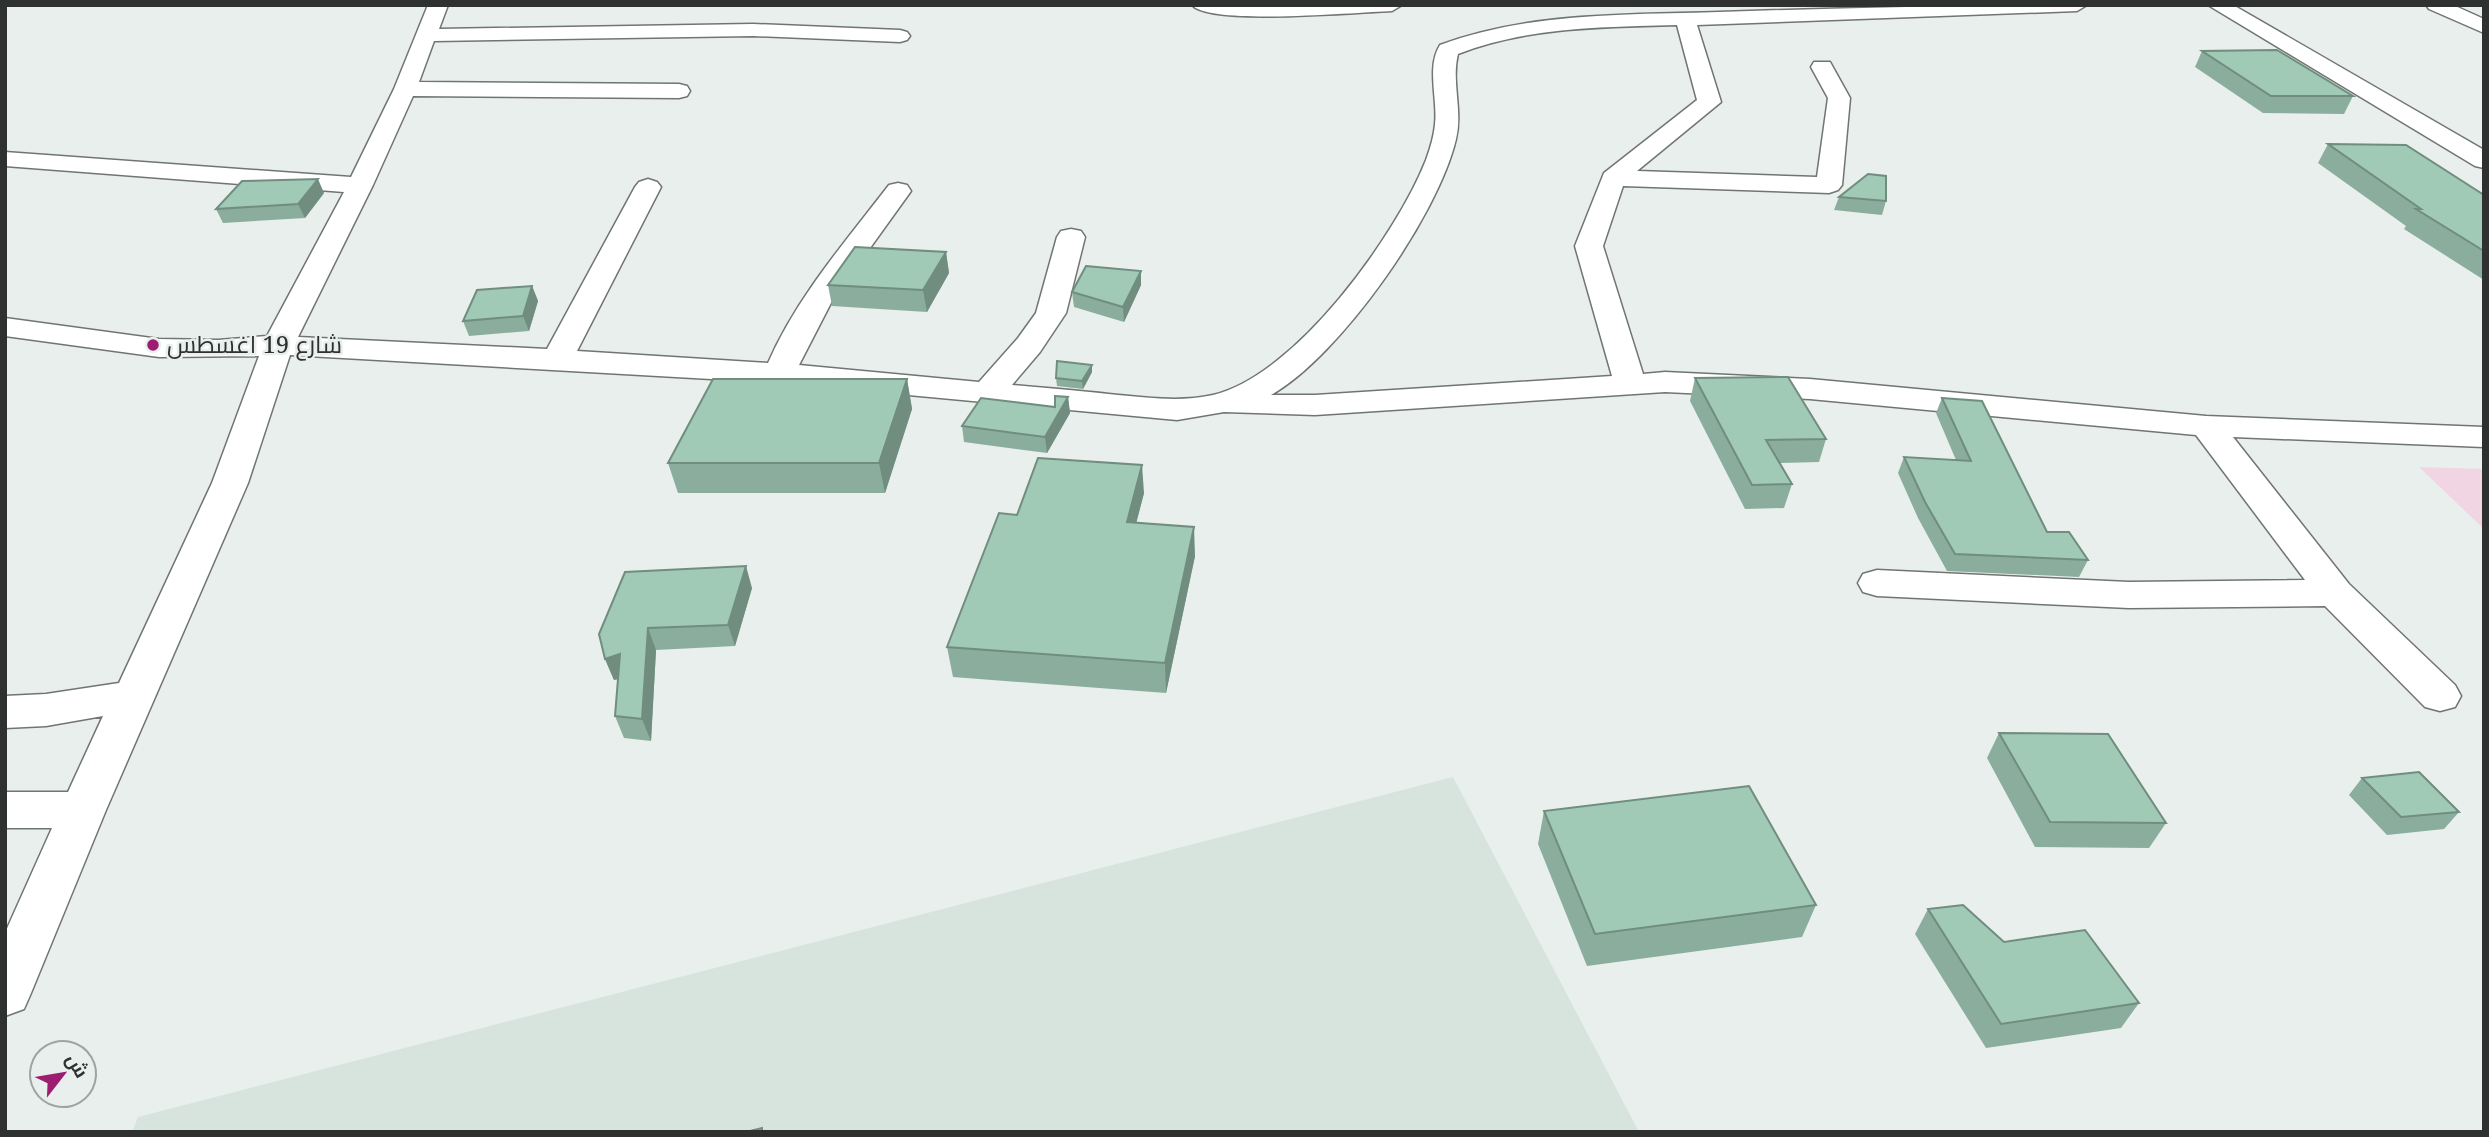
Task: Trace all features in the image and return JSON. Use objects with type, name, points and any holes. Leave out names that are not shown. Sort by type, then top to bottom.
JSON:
[{"type":"street","points":[[5,993],[83,810],[230,484],[278,345],[360,185],[405,89],[438,5]]},
{"type":"street","points":[[1202,5],[1223,10],[1277,11],[1392,5]]},
{"type":"street","points":[[1223,404],[1269,383],[1296,362],[1390,250],[1437,161],[1447,125],[1445,60],[1448,50],[1471,39],[1535,29],[1685,19],[2077,5]]},
{"type":"street","points":[[2218,5],[2484,160]]},
{"type":"street","points":[[2436,5],[2484,27]]},
{"type":"street","points":[[1509,11],[1535,29]]},
{"type":"street","points":[[1630,384],[1589,246],[1613,178],[1709,102],[1685,19]]},
{"type":"street","points":[[427,35],[754,30],[900,36]]},
{"type":"street","points":[[1613,178],[1829,185],[1839,98],[1822,67]]},
{"type":"street","points":[[405,89],[679,91]]},
{"type":"street","points":[[5,159],[360,185]]},
{"type":"street","points":[[557,359],[648,187]]},
{"type":"street","points":[[780,373],[788,352],[824,290],[898,191]]},
{"type":"street","points":[[988,392],[1029,345],[1051,313],[1071,237]]},
{"type":"street","points":[[5,327],[159,348],[278,345],[557,359],[780,373],[1177,410],[1223,404],[1315,405],[1665,382],[1810,389],[2206,426],[2484,437]]},
{"type":"street","points":[[2206,426],[2335,593],[2440,696]]},
{"type":"street","points":[[1877,583],[2129,596],[2335,593]]},
{"type":"street","points":[[5,712],[46,710],[134,696]]},
{"type":"street","points":[[5,810],[83,810]]},
{"type":"shaded area","points":[[2419,467],[2484,469],[2484,529]]},
{"type":"shaded area","points":[[1453,777],[1639,1132],[132,1132],[138,1117]]},
{"type":"building","points":[[2277,50],[2353,96],[2271,96],[2202,51]]},
{"type":"building","points":[[2328,144],[2406,145],[2484,195],[2484,251],[2416,209],[2421,209]]},
{"type":"building","points":[[1868,174],[1886,176],[1886,201],[1839,197]]},
{"type":"building","points":[[318,179],[298,204],[216,209],[242,181]]},
{"type":"building","points":[[855,247],[946,252],[923,290],[828,285]]},
{"type":"building","points":[[1086,266],[1141,271],[1123,307],[1072,292]]},
{"type":"building","points":[[532,286],[523,316],[463,321],[477,290]]},
{"type":"building","points":[[1057,361],[1092,365],[1082,381],[1056,378]]},
{"type":"building","points":[[1788,377],[1826,439],[1766,440],[1792,484],[1752,485],[1695,378]]},
{"type":"building","points":[[713,379],[907,379],[879,463],[668,463]]},
{"type":"building","points":[[1055,396],[1068,397],[1045,437],[962,426],[981,398],[1055,407]]},
{"type":"building","points":[[1942,398],[1982,401],[2047,532],[2069,532],[2088,560],[1955,554],[1925,502],[1904,457],[1971,461]]},
{"type":"building","points":[[1038,458],[1142,465],[1127,522],[1194,527],[1165,663],[947,647],[999,513],[1017,515]]},
{"type":"building","points":[[746,566],[728,625],[648,628],[642,719],[615,716],[620,654],[605,659],[599,634],[625,572]]},
{"type":"building","points":[[1999,733],[2108,734],[2166,823],[2050,822]]},
{"type":"building","points":[[2419,772],[2459,812],[2401,817],[2362,778]]},
{"type":"building","points":[[1749,786],[1816,905],[1595,934],[1544,811]]},
{"type":"building","points":[[1963,905],[2004,942],[2085,930],[2139,1003],[2001,1024],[1928,909]]},
{"type":"building","points":[[762,1128],[762,1132],[746,1132]]},
{"type":"place","name":"شارع 19 اغسطس","points":[[153,345]]}]
